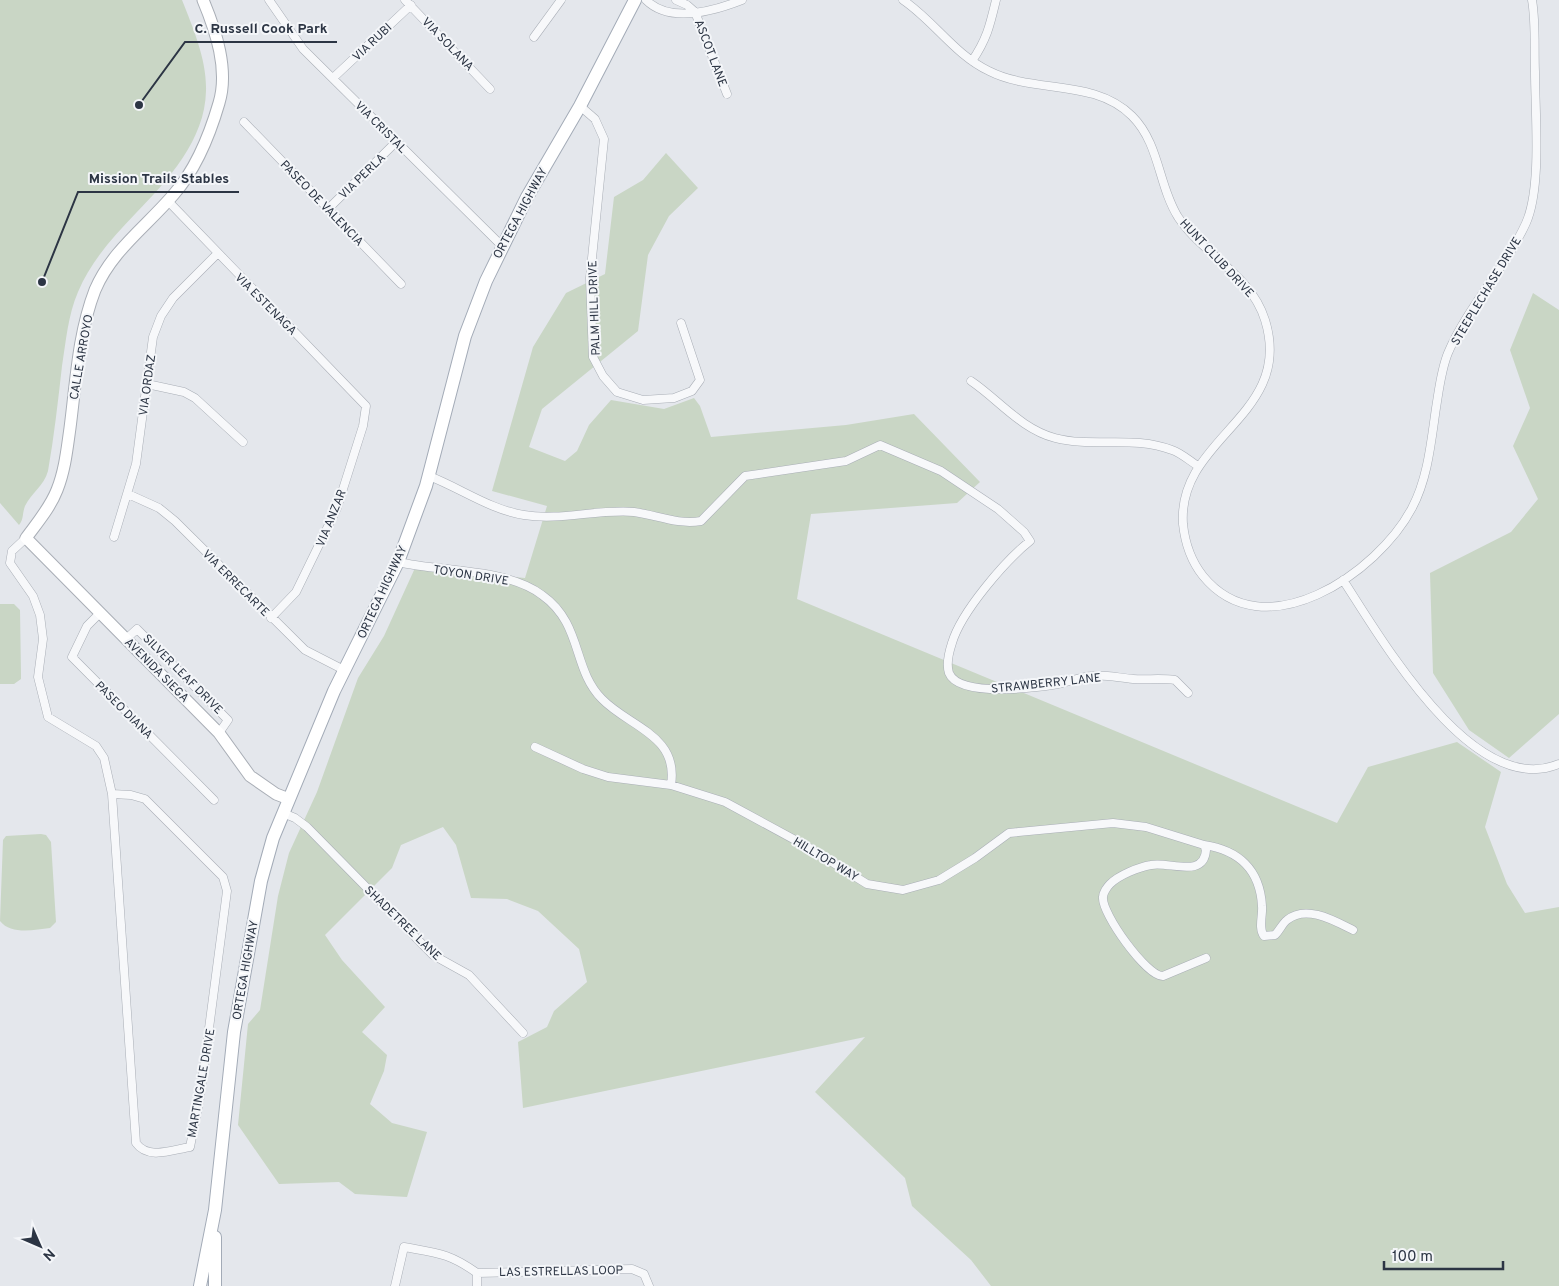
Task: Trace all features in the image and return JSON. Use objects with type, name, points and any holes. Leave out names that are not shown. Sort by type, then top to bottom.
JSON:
[{"type":"main road","name":"ORTEGA HIGHWAY","points":[[215,1286],[215,1210],[226,1090],[244,973],[261,881],[273,838],[344,670],[398,562],[429,476],[465,336],[502,246],[526,198],[580,106],[635,0]]},
{"type":"main road","name":"ORTEGA HIGHWAY","points":[[200,1286],[215,1210]]},
{"type":"street","name":"CALLE ARROYO","points":[[26,538],[56,492],[64,468],[81,338],[96,288],[124,245],[168,201],[181,185],[196,160],[220,101],[223,78],[221,55],[203,0]]},
{"type":"street","name":"VIA CRISTAL","points":[[269,0],[303,49],[502,246]]},
{"type":"street","points":[[534,37],[561,0]]},
{"type":"street","points":[[646,0],[676,15],[724,8],[742,0]]},
{"type":"street","points":[[676,0],[687,5],[695,12]]},
{"type":"street","name":"HUNT CLUB DRIVE","points":[[904,0],[930,21],[972,61],[988,71],[1019,82],[1098,95],[1127,111],[1145,133],[1153,149],[1166,194],[1179,218],[1197,240],[1248,287],[1258,301],[1268,330],[1269,364],[1261,389],[1244,415],[1198,466],[1187,488],[1182,511],[1184,539],[1193,561],[1204,577],[1216,588],[1246,604],[1268,608],[1295,604],[1343,580]]},
{"type":"street","points":[[972,61],[983,45],[991,26],[996,0]]},
{"type":"street","name":"STEEPLECHASE DRIVE","points":[[1343,580],[1377,553],[1410,513],[1421,491],[1428,462],[1440,385],[1448,355],[1469,313],[1515,244],[1532,208],[1535,187],[1532,0]]},
{"type":"street","name":"VIA RUBI","points":[[332,78],[408,3]]},
{"type":"street","name":"VIA SOLANA","points":[[408,3],[490,89]]},
{"type":"street","name":"ASCOT LANE","points":[[695,12],[705,33],[727,94]]},
{"type":"street","name":"PALM HILL DRIVE","points":[[580,106],[595,119],[604,139],[590,278],[593,358],[599,370],[617,392],[642,400],[674,398],[692,391],[700,380],[681,323]]},
{"type":"street","name":"PASEO DE VALENCIA","points":[[244,122],[400,284]]},
{"type":"street","name":"VIA PERLA","points":[[328,209],[396,142]]},
{"type":"street","name":"VIA ESTENAGA","points":[[168,201],[217,254],[366,406]]},
{"type":"street","name":"VIA ORDAZ","points":[[114,537],[136,464],[153,337],[161,316],[173,298],[217,254]]},
{"type":"street","points":[[971,381],[1026,426],[1055,438],[1091,443],[1131,442],[1172,450],[1198,466]]},
{"type":"street","points":[[147,384],[184,392],[195,398],[242,442]]},
{"type":"street","name":"VIA ANZAR","points":[[272,618],[296,592],[337,508],[363,426],[366,406]]},
{"type":"street","name":"STRAWBERRY LANE","points":[[429,476],[513,513],[551,515],[612,511],[652,515],[672,522],[691,522],[701,520],[745,476],[846,461],[880,445],[941,471],[998,509],[1024,532],[1030,541],[1017,551],[992,580],[959,626],[948,659],[948,672],[955,681],[975,689],[988,690],[1060,684],[1099,675],[1175,680],[1188,693]]},
{"type":"street","name":"VIA ERRECARTE","points":[[128,494],[159,508],[175,521],[305,650],[344,670]]},
{"type":"street","name":"AVENIDA SIEGA","points":[[26,538],[219,733],[250,776],[276,794],[289,798]]},
{"type":"street","name":"MARTINGALE DRIVE","points":[[26,538],[12,551],[10,563],[33,596],[40,615],[43,639],[38,677],[48,717],[96,746],[104,758],[112,794],[136,1143],[145,1152],[151,1153],[190,1146],[206,1059],[227,891],[223,877],[145,799],[131,795],[112,794]]},
{"type":"street","name":"TOYON DRIVE","points":[[398,562],[504,580],[528,587],[542,595],[555,607],[571,630],[586,674],[601,699],[649,732],[668,755],[673,772],[671,785]]},
{"type":"street","points":[[1343,580],[1411,683],[1474,746],[1490,758],[1522,769],[1559,764]]},
{"type":"street","name":"PASEO DIANA","points":[[100,613],[87,626],[72,658],[214,800]]},
{"type":"street","name":"HILLTOP WAY","points":[[535,747],[583,769],[608,776],[671,785],[725,802],[808,847],[868,884],[903,890],[939,880],[976,858],[1009,833],[1113,823],[1146,827],[1204,845],[1222,848],[1243,859],[1255,878],[1262,904],[1261,931],[1264,936],[1275,935],[1287,920],[1307,913],[1319,915],[1353,930]]},
{"type":"street","name":"SHADETREE LANE","points":[[283,813],[295,818],[307,827],[433,955],[469,975],[523,1034]]},
{"type":"street","points":[[1204,845],[1206,856],[1198,865],[1187,867],[1151,864],[1119,877],[1109,885],[1103,897],[1105,907],[1113,922],[1145,966],[1154,975],[1163,976],[1206,958]]},
{"type":"street","points":[[395,1286],[404,1246],[457,1259],[477,1273],[477,1286]]},
{"type":"street","name":"LAS ESTRELLAS LOOP","points":[[477,1273],[632,1270],[644,1274],[649,1286]]},
{"type":"green space","points":[[0,0],[182,0],[202,56],[206,79],[204,109],[199,126],[183,158],[160,187],[103,250],[89,270],[78,292],[68,328],[48,471],[44,481],[25,506],[22,521],[19,525],[0,503]]},
{"type":"green space","points":[[666,153],[698,188],[669,216],[648,255],[638,331],[542,409],[529,447],[565,461],[577,451],[589,425],[611,400],[664,409],[694,398],[700,406],[711,437],[846,425],[914,414],[980,482],[957,503],[811,514],[797,599],[1337,823],[1368,767],[1457,742],[1501,772],[1485,827],[1507,884],[1525,913],[1559,907],[1559,1286],[991,1286],[971,1260],[912,1206],[905,1178],[815,1092],[865,1037],[523,1108],[518,1042],[547,1027],[554,1011],[587,982],[579,949],[538,911],[507,899],[471,898],[456,845],[443,827],[401,845],[392,868],[325,935],[342,960],[385,1007],[362,1032],[387,1055],[384,1071],[370,1104],[392,1123],[427,1132],[407,1197],[355,1194],[339,1182],[279,1184],[238,1125],[248,1024],[260,1010],[278,896],[289,853],[317,792],[358,678],[384,636],[415,568],[525,578],[547,506],[492,491],[533,347],[566,293],[605,274],[614,197],[643,180]]},
{"type":"green space","points":[[1533,293],[1559,310],[1559,714],[1509,758],[1469,730],[1433,673],[1430,573],[1511,532],[1538,499],[1513,446],[1530,408],[1510,350]]},
{"type":"green space","points":[[0,604],[14,604],[20,610],[21,679],[14,684],[0,684]]},
{"type":"green space","points":[[46,835],[51,842],[56,922],[50,928],[16,930],[0,921],[3,840],[6,836]]},
{"type":"place","name":"C. Russell Cook Park","points":[[139,105]]},
{"type":"place","name":"Mission Trails Stables","points":[[42,282]]}]
